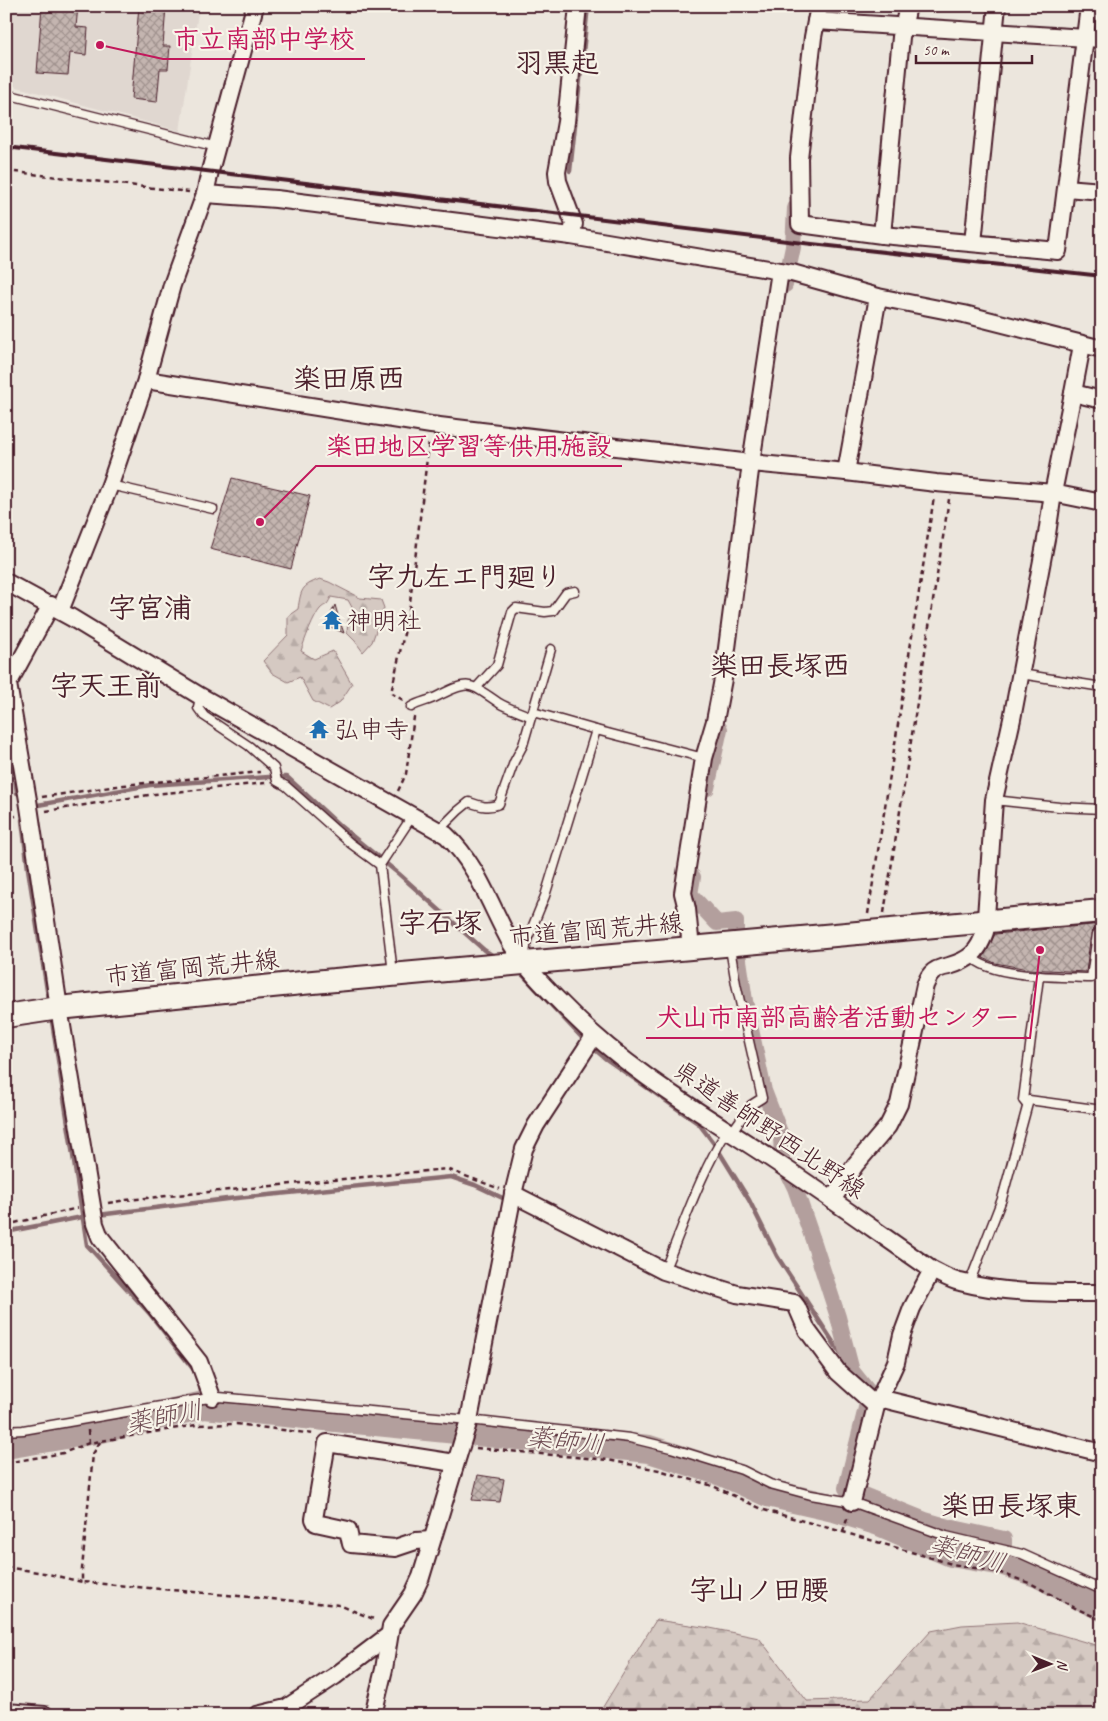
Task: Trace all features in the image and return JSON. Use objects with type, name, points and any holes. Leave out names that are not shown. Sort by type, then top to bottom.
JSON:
[{"type":"street","points":[[212,1397],[199,1362],[100,1237],[95,1224],[84,1207],[50,1010],[29,807],[7,684],[56,608],[110,485],[146,380],[172,285],[205,194],[256,6]]},
{"type":"street","points":[[571,236],[574,224],[560,189],[558,172],[566,122],[578,6]]},
{"type":"street","points":[[882,235],[901,37],[908,6]]},
{"type":"street","points":[[973,244],[997,6]]},
{"type":"street","points":[[1089,6],[1094,39],[1066,188],[1058,251],[882,235],[800,224],[799,158],[813,36],[818,14],[903,27],[1094,39]]},
{"type":"street","points":[[1066,188],[1102,191]]},
{"type":"street","points":[[205,194],[276,199],[571,236],[786,272],[878,297],[964,314],[1102,349]]},
{"type":"street","points":[[691,948],[687,909],[683,893],[704,758],[723,679],[758,464],[786,272]]},
{"type":"street","points":[[846,472],[878,297]]},
{"type":"street","points":[[832,1200],[855,1165],[888,1126],[899,1104],[925,985],[931,974],[938,969],[963,961],[971,956],[977,951],[985,932],[994,800],[1021,674],[1053,493],[1082,345]]},
{"type":"street","points":[[146,380],[432,425],[758,464],[944,484],[1053,493],[1102,503]]},
{"type":"street","points":[[1073,393],[1102,400]]},
{"type":"street","name":"県道善師野西北野線","points":[[6,582],[56,608],[200,696],[439,830],[456,845],[470,864],[524,963],[589,1042],[778,1163],[932,1270],[960,1282],[999,1289],[1102,1293]]},
{"type":"street","name":"市道富岡荒井線","points":[[6,1016],[393,975],[1102,911]]},
{"type":"street","points":[[257,1715],[286,1708],[335,1676],[390,1630],[417,1586],[469,1420],[511,1201],[524,1149],[536,1126],[589,1042]]},
{"type":"street","points":[[511,1201],[664,1271],[737,1294],[794,1303],[807,1330],[838,1372],[873,1400],[1102,1453]]},
{"type":"street","points":[[852,1502],[873,1400],[896,1362],[902,1334],[912,1308],[932,1270]]},
{"type":"street","points":[[431,1540],[416,1541],[395,1548],[351,1544],[348,1530],[316,1523],[314,1519],[327,1443],[455,1463]]},
{"type":"street","points":[[373,1715],[384,1669],[390,1630]]},
{"type":"street","points":[[6,1712],[45,1715]]},
{"type":"lane","points":[[6,94],[217,147]]},
{"type":"lane","points":[[110,485],[213,510]]},
{"type":"lane","points":[[477,687],[497,665],[512,612],[516,608],[545,612],[553,611],[566,593],[575,591]]},
{"type":"lane","points":[[439,830],[469,802],[484,807],[499,804],[514,762],[523,745],[551,649]]},
{"type":"lane","points":[[1021,674],[1102,687]]},
{"type":"lane","points":[[411,707],[460,685],[477,687],[501,704],[532,714],[704,758]]},
{"type":"lane","points":[[200,696],[198,708],[204,716],[249,746],[274,768],[277,781],[286,786],[350,843],[380,864]]},
{"type":"lane","points":[[524,963],[527,940],[545,896],[596,730]]},
{"type":"lane","points":[[994,800],[1059,807],[1102,809]]},
{"type":"lane","points":[[393,975],[380,864],[413,815]]},
{"type":"lane","points":[[971,956],[976,962],[990,968],[1039,976],[1091,978],[1097,934],[1102,930]]},
{"type":"lane","points":[[664,1271],[694,1198],[720,1142],[751,1106],[762,1098],[738,993],[735,945]]},
{"type":"lane","points":[[1027,1105],[1023,1100],[1039,976]]},
{"type":"lane","points":[[969,1284],[1002,1199],[1029,1100],[1102,1110]]},
{"type":"lane","points":[[6,1431],[23,1430],[212,1397],[469,1420],[630,1438],[671,1448],[742,1470],[770,1484],[852,1502],[946,1536],[1022,1554],[1102,1590]]},
{"type":"path","points":[[6,171],[205,194]]},
{"type":"path","points":[[392,804],[406,774],[414,717],[411,707],[391,693],[409,611],[432,425]]},
{"type":"path","points":[[873,931],[944,484]]},
{"type":"path","points":[[873,931],[944,484]]},
{"type":"path","points":[[6,818],[29,807],[124,785],[275,770]]},
{"type":"path","points":[[29,807],[277,781]]},
{"type":"path","points":[[6,1225],[84,1207],[126,1200],[447,1169],[511,1201]]},
{"type":"path","points":[[6,1463],[63,1453],[89,1443],[196,1426],[236,1424],[270,1427]]},
{"type":"path","points":[[82,1582],[93,1454],[100,1442]]},
{"type":"path","points":[[461,1445],[608,1460],[659,1470],[713,1486],[764,1510],[952,1564],[998,1572],[1032,1584],[1075,1608],[1102,1620]]},
{"type":"path","points":[[6,1567],[44,1572],[82,1582],[339,1605],[390,1630]]},
{"type":"shaded area","points":[[6,6],[199,6],[180,131],[6,84]]},
{"type":"green space","points":[[320,579],[360,598],[381,600],[384,608],[372,642],[363,652],[347,633],[348,620],[354,611],[348,600],[331,597],[315,617],[301,651],[314,659],[333,651],[352,684],[340,702],[329,709],[313,701],[300,677],[288,682],[272,673],[263,661],[288,635],[288,616],[298,609],[300,597],[305,587]]},
{"type":"green space","points":[[656,1620],[759,1638],[807,1701],[870,1699],[931,1631],[962,1625],[1017,1622],[1102,1647],[1102,1715],[598,1715]]},
{"type":"building","points":[[42,6],[78,6],[76,27],[88,28],[86,55],[70,53],[68,75],[37,73]]},
{"type":"building","points":[[139,6],[166,6],[163,46],[170,46],[168,69],[160,69],[157,102],[131,99]]},
{"type":"building","points":[[232,478],[310,496],[291,569],[210,549]]},
{"type":"building","points":[[335,605],[339,619],[344,633],[326,625]]},
{"type":"building","points":[[1102,924],[1091,933],[1086,972],[1028,969],[995,963],[983,958],[995,934]]},
{"type":"building","points":[[478,1475],[504,1479],[500,1502],[472,1500]]},
{"type":"waterway","points":[[570,171],[588,6]]},
{"type":"waterway","points":[[785,285],[793,247],[795,208]]},
{"type":"waterway","points":[[707,788],[720,729]]},
{"type":"waterway","points":[[10,743],[17,793]]},
{"type":"waterway","points":[[38,805],[150,785],[287,777],[340,826],[399,874],[484,950],[495,957]]},
{"type":"waterway","points":[[6,811],[11,810]]},
{"type":"waterway","points":[[22,820],[49,1003]]},
{"type":"waterway","points":[[693,877],[690,894],[717,923],[736,921],[736,940],[745,1001],[764,1091],[781,1135],[782,1161],[795,1188],[814,1243],[838,1317],[852,1371],[868,1391],[866,1408],[846,1488],[925,1520],[1004,1539],[1004,1562]]},
{"type":"waterway","points":[[519,971],[586,1042]]},
{"type":"waterway","points":[[51,1015],[87,1245],[150,1314],[194,1370]]},
{"type":"waterway","points":[[592,1047],[606,1059],[699,1124],[715,1145],[749,1200],[777,1256],[852,1371]]},
{"type":"waterway","points":[[6,1232],[82,1217],[227,1199],[451,1177],[475,1185],[509,1201]]},
{"type":"waterway","points":[[200,1387],[204,1405]]},
{"type":"waterway","name":"薬師川","points":[[6,1445],[96,1430],[204,1405],[649,1449],[724,1473],[768,1493],[834,1508],[879,1522],[951,1553],[1004,1562],[1039,1574],[1102,1607]]},
{"type":"railway","points":[[6,147],[812,244],[1102,276]]},
{"type":"place","name":"市立南部中学校","points":[[100,45]]},
{"type":"place","name":"楽田地区学習等供用施設","points":[[260,522]]},
{"type":"place","name":"神明社","points":[[332,620]]},
{"type":"place","name":"弘申寺","points":[[319,729]]},
{"type":"place","name":"犬山市南部高齢者活動センター","points":[[1040,950]]},
{"type":"district","name":"羽黒起","points":[[557,62]]},
{"type":"district","name":"楽田原西","points":[[349,378]]},
{"type":"district","name":"字九左エ門廻り","points":[[465,576]]},
{"type":"district","name":"字宮浦","points":[[150,607]]},
{"type":"district","name":"楽田長塚西","points":[[780,665]]},
{"type":"district","name":"字天王前","points":[[106,685]]},
{"type":"district","name":"字石塚","points":[[440,922]]},
{"type":"district","name":"楽田長塚東","points":[[1011,1505]]},
{"type":"district","name":"字山ノ田腰","points":[[759,1589]]}]
